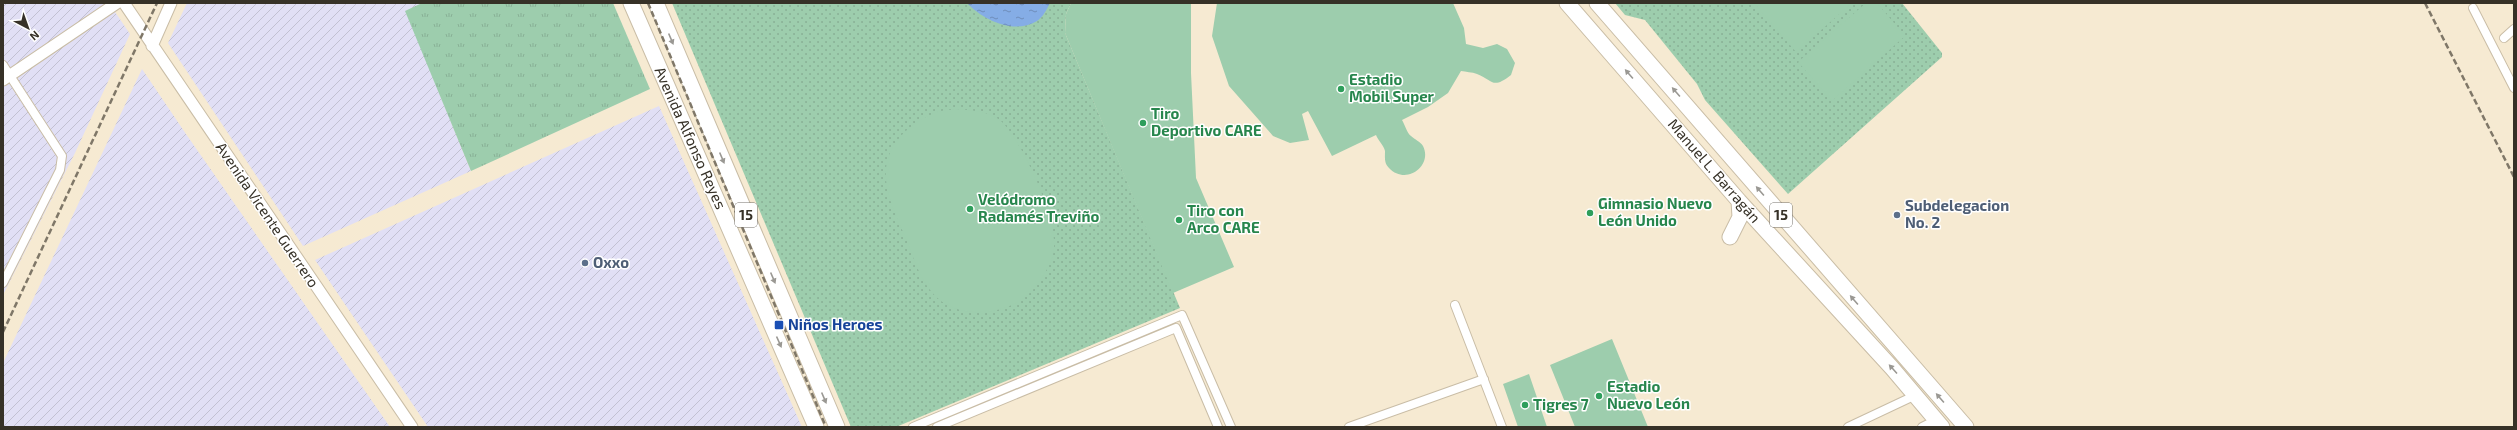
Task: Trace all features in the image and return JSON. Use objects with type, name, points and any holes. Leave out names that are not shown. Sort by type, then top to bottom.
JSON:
[{"type":"highway","name":"Avenida Alfonso Reyes","points":[[631,3],[816,427]]},
{"type":"highway","name":"Avenida Alfonso Reyes","points":[[656,3],[837,427]]},
{"type":"highway","name":"Manuel L. Barragán","points":[[1567,3],[1706,161],[1739,201],[1817,284],[1916,395],[1939,424]]},
{"type":"highway","name":"Manuel L. Barragán","points":[[1598,3],[1966,427]]},
{"type":"highway","points":[[1706,161],[1736,184],[1809,267],[1817,284]]},
{"type":"highway","points":[[724,216],[729,175]]},
{"type":"highway","points":[[1730,237],[1740,217],[1739,201]]},
{"type":"main road","points":[[6,77],[117,3]]},
{"type":"main road","name":"Avenida Vicente Guerrero","points":[[124,3],[412,427]]},
{"type":"main road","points":[[152,46],[171,3]]},
{"type":"street","points":[[2472,8],[2514,88]]},
{"type":"street","points":[[2504,38],[2514,29]]},
{"type":"street","points":[[3,65],[6,77],[60,149],[62,156],[60,170],[3,283]]},
{"type":"street","points":[[1455,305],[1502,427]]},
{"type":"street","points":[[934,425],[990,395],[1182,315],[1231,427]]},
{"type":"street","points":[[913,427],[934,425],[994,403],[1176,328],[1218,427]]},
{"type":"street","points":[[1349,427],[1484,379]]},
{"type":"street","points":[[990,395],[994,403]]},
{"type":"street","points":[[1848,427],[1916,395]]},
{"type":"street","points":[[1922,427],[1939,424]]},
{"type":"shaded area","points":[[3,3],[109,3],[130,34],[75,153],[3,295]]},
{"type":"shaded area","points":[[187,3],[422,3],[406,11],[471,171],[303,246],[168,43]]},
{"type":"shaded area","points":[[142,69],[390,427],[3,427],[3,363]]},
{"type":"shaded area","points":[[659,106],[802,427],[428,427],[315,260]]},
{"type":"green space","points":[[422,3],[613,3],[650,89],[471,171],[405,11]]},
{"type":"green space","points":[[672,3],[1071,3],[1066,14],[1065,33],[1180,308],[896,427],[851,427]]},
{"type":"green space","points":[[1071,3],[1191,3],[1191,73],[1196,178],[1234,267],[1173,293],[1065,33],[1066,14]]},
{"type":"green space","name":"Estadio Mobil Super","points":[[1217,3],[1453,3],[1464,28],[1466,44],[1483,48],[1497,44],[1507,49],[1515,63],[1511,75],[1505,80],[1496,83],[1475,73],[1461,71],[1448,93],[1428,107],[1402,120],[1410,135],[1423,146],[1425,153],[1421,166],[1416,171],[1403,175],[1396,173],[1387,166],[1385,151],[1376,135],[1332,156],[1308,111],[1302,114],[1309,140],[1290,143],[1273,136],[1229,86],[1212,36]]},
{"type":"green space","points":[[1615,3],[1902,3],[1942,53],[1942,57],[1788,194],[1705,100],[1697,84],[1645,20],[1625,15]]},
{"type":"green space","points":[[1754,3],[1852,3],[1796,52]]},
{"type":"green space","points":[[1866,3],[1877,3],[1905,36],[1832,101],[1798,62]]},
{"type":"green space","name":"Velódromo Radamés Treviño","points":[[956,109],[992,115],[1002,122],[1010,132],[1019,146],[1037,182],[1050,219],[1053,235],[1054,248],[1052,258],[1045,273],[1036,286],[1017,303],[992,311],[965,311],[952,307],[934,295],[924,281],[916,265],[892,206],[887,188],[886,169],[891,150],[896,142],[918,121],[940,111]]},
{"type":"green space","name":"Estadio Nuevo León","points":[[1612,339],[1648,427],[1575,427],[1550,365]]},
{"type":"green space","name":"Tigres 7","points":[[1529,374],[1547,427],[1518,427],[1503,384]]},
{"type":"water","points":[[967,3],[1050,3],[1043,15],[1037,21],[1028,25],[1009,26],[990,20],[981,15]]},
{"type":"railway","points":[[3,332],[157,3]]},
{"type":"railway","points":[[648,3],[826,427]]},
{"type":"railway","points":[[2425,3],[2514,177]]},
{"type":"place","name":"Estadio Mobil Super","points":[[1341,89]]},
{"type":"place","name":"Tiro Deportivo CARE","points":[[1143,123]]},
{"type":"place","name":"Velódromo Radamés Treviño","points":[[970,209]]},
{"type":"place","name":"Gimnasio Nuevo León Unido","points":[[1590,213]]},
{"type":"place","name":"Subdelegacion No. 2","points":[[1897,215]]},
{"type":"place","name":"Tiro con Arco CARE","points":[[1179,220]]},
{"type":"place","name":"Oxxo","points":[[585,263]]},
{"type":"place","name":"Niños Heroes","points":[[779,325]]},
{"type":"place","name":"Estadio Nuevo León","points":[[1599,396]]},
{"type":"place","name":"Tigres 7","points":[[1525,405]]}]
